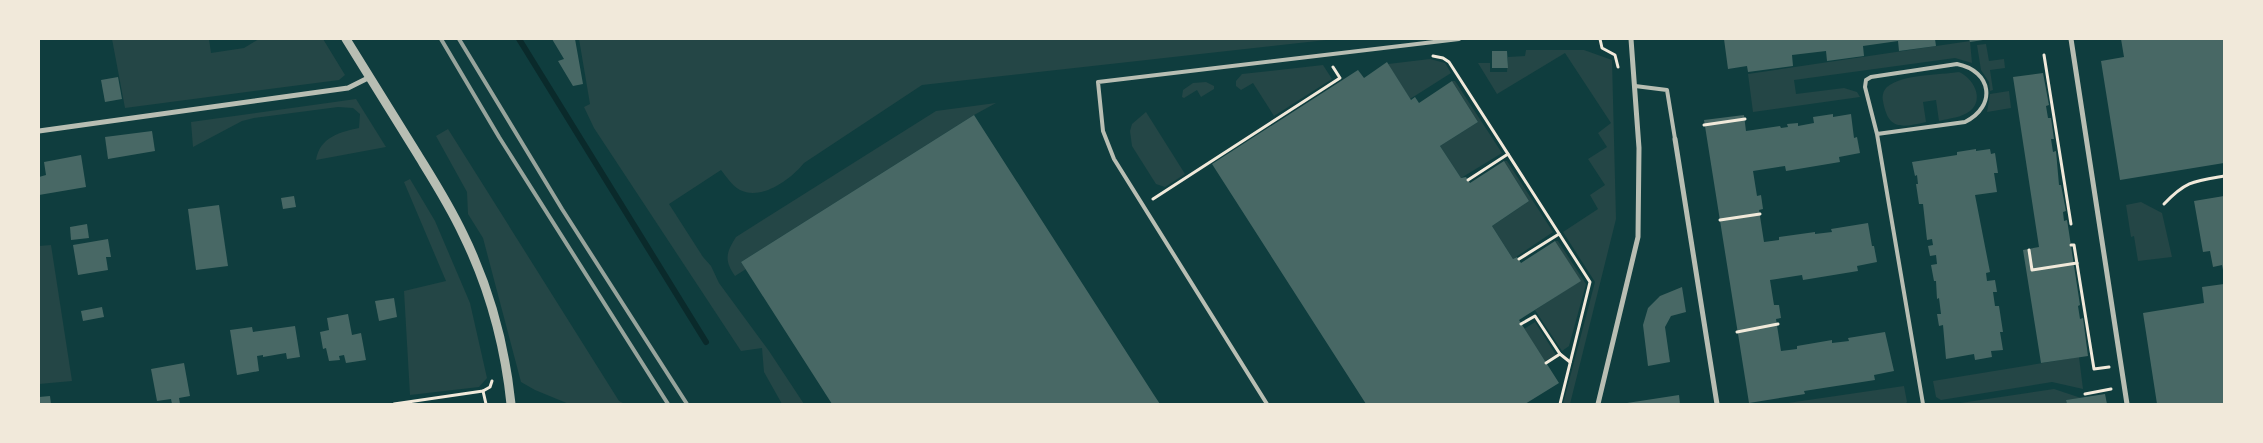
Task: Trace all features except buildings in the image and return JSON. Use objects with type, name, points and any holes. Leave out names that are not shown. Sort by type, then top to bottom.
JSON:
[{"type":"street","points":[[346,39],[430,174],[464,235],[495,317],[507,368],[511,404]]},
{"type":"street","points":[[1598,404],[1638,237],[1640,158],[1631,39]]},
{"type":"street","points":[[2071,39],[2127,404]]},
{"type":"street","points":[[39,131],[348,88],[370,76]]},
{"type":"street","points":[[1675,139],[1718,404]]},
{"type":"lane","points":[[1267,404],[1108,147],[1103,130],[1098,82],[1459,39]]},
{"type":"lane","points":[[1877,134],[1965,122],[1976,116],[1984,106],[1987,98],[1985,85],[1970,67],[1957,64],[1870,76],[1866,80],[1865,87],[1877,134],[1923,404]]},
{"type":"lane","points":[[1635,86],[1667,90],[1675,139]]},
{"type":"path","points":[[1600,39],[1602,48],[1615,55],[1618,67]]},
{"type":"path","points":[[2044,55],[2071,224]]},
{"type":"path","points":[[1426,56],[1443,58],[1449,62],[1590,282],[1560,404]]},
{"type":"path","points":[[1143,205],[1340,78],[1332,67],[1341,66]]},
{"type":"path","points":[[1704,125],[1745,119]]},
{"type":"path","points":[[1468,180],[1508,154]]},
{"type":"path","points":[[2164,204],[2179,188],[2224,176]]},
{"type":"path","points":[[1720,220],[1760,214]]},
{"type":"path","points":[[1519,259],[1559,234]]},
{"type":"path","points":[[2070,245],[2074,244],[2094,369],[2109,367]]},
{"type":"path","points":[[2029,250],[2032,270],[2077,263]]},
{"type":"path","points":[[1521,324],[1535,316],[1560,354],[1570,362]]},
{"type":"path","points":[[1737,332],[1778,324]]},
{"type":"path","points":[[1546,363],[1560,354]]},
{"type":"path","points":[[394,404],[483,391],[490,387],[492,380]]},
{"type":"path","points":[[2085,394],[2112,389]]},
{"type":"path","points":[[483,391],[486,404]]},
{"type":"shaded area","points":[[112,39],[209,39],[211,53],[244,48],[259,39],[323,39],[345,75],[339,80],[125,108]]},
{"type":"shaded area","points":[[579,39],[1335,39],[922,85],[804,163],[792,176],[775,187],[766,191],[749,193],[734,186],[721,170],[669,204],[703,257],[711,266],[719,283],[769,351],[804,404],[782,404],[764,372],[762,348],[741,351],[594,128],[584,107],[590,104]]},
{"type":"shaded area","points":[[1970,41],[1972,63],[1955,58],[1794,80],[1796,94],[1844,88],[1857,92],[1860,97],[1753,112],[1748,74]]},
{"type":"shaded area","points":[[1986,44],[1989,61],[2004,59],[2005,68],[1990,70],[1993,90],[1990,91],[1989,82],[1981,70],[1977,45]]},
{"type":"shaded area","points":[[1526,50],[1584,50],[1612,60],[1616,219],[1570,404],[1563,404],[1595,282],[1563,232],[1598,209],[1590,195],[1605,185],[1588,159],[1607,147],[1598,133],[1611,123],[1565,53],[1497,94],[1478,63],[1490,63],[1490,72],[1507,72],[1508,57],[1525,56]]},
{"type":"shaded area","points":[[1430,59],[1445,63],[1451,73],[1410,99],[1388,64]]},
{"type":"shaded area","points":[[1323,65],[1332,79],[1274,116],[1253,83],[1241,90],[1236,86],[1236,81],[1242,74]]},
{"type":"shaded area","points":[[1959,72],[1973,84],[1977,95],[1977,101],[1967,113],[1939,121],[1936,100],[1923,102],[1926,122],[1903,126],[1892,122],[1888,117],[1883,99],[1887,87],[1912,77]]},
{"type":"shaded area","points":[[1452,81],[1455,81],[1502,153],[1461,178],[1440,146],[1478,122]]},
{"type":"shaded area","points":[[1206,82],[1214,86],[1214,89],[1201,97],[1197,90],[1184,98],[1182,97],[1183,90],[1193,83]]},
{"type":"shaded area","points":[[2009,91],[2011,108],[1987,112],[1990,94]]},
{"type":"shaded area","points":[[356,99],[386,147],[316,160],[318,152],[326,141],[345,131],[359,128],[360,114],[353,108],[338,107],[242,121],[193,147],[191,122]]},
{"type":"shaded area","points":[[996,103],[741,262],[746,269],[735,276],[729,265],[728,252],[736,237],[936,111]]},
{"type":"shaded area","points":[[1146,112],[1185,174],[1165,187],[1156,184],[1132,146],[1130,131],[1132,124]]},
{"type":"shaded area","points":[[448,129],[619,401],[625,404],[569,404],[521,382],[483,238],[468,214],[467,192],[436,136]]},
{"type":"shaded area","points":[[1504,161],[1507,161],[1553,232],[1513,259],[1492,226],[1529,201]]},
{"type":"shaded area","points":[[410,179],[435,221],[470,303],[487,378],[479,387],[410,395],[404,291],[446,281],[404,182]]},
{"type":"shaded area","points":[[2141,202],[2162,213],[2172,257],[2138,261],[2134,236],[2131,237],[2126,205]]},
{"type":"shaded area","points":[[1555,241],[1558,241],[1586,284],[1569,346],[1562,351],[1535,310],[1580,281]]},
{"type":"shaded area","points":[[51,245],[72,381],[39,384],[39,246]]},
{"type":"shaded area","points":[[1535,322],[1556,355],[1545,361],[1524,329]]},
{"type":"shaded area","points":[[2079,357],[2083,389],[2052,382],[1941,400],[1936,397],[1933,381]]},
{"type":"shaded area","points":[[1904,386],[1907,402],[1905,404],[1781,404]]},
{"type":"shaded area","points":[[2054,389],[2081,398],[2066,400],[2067,404],[1954,404]]},
{"type":"waterway","points":[[519,39],[706,342]]},
{"type":"railway","points":[[441,39],[499,137],[668,404]]},
{"type":"railway","points":[[459,39],[562,209],[687,404]]}]
